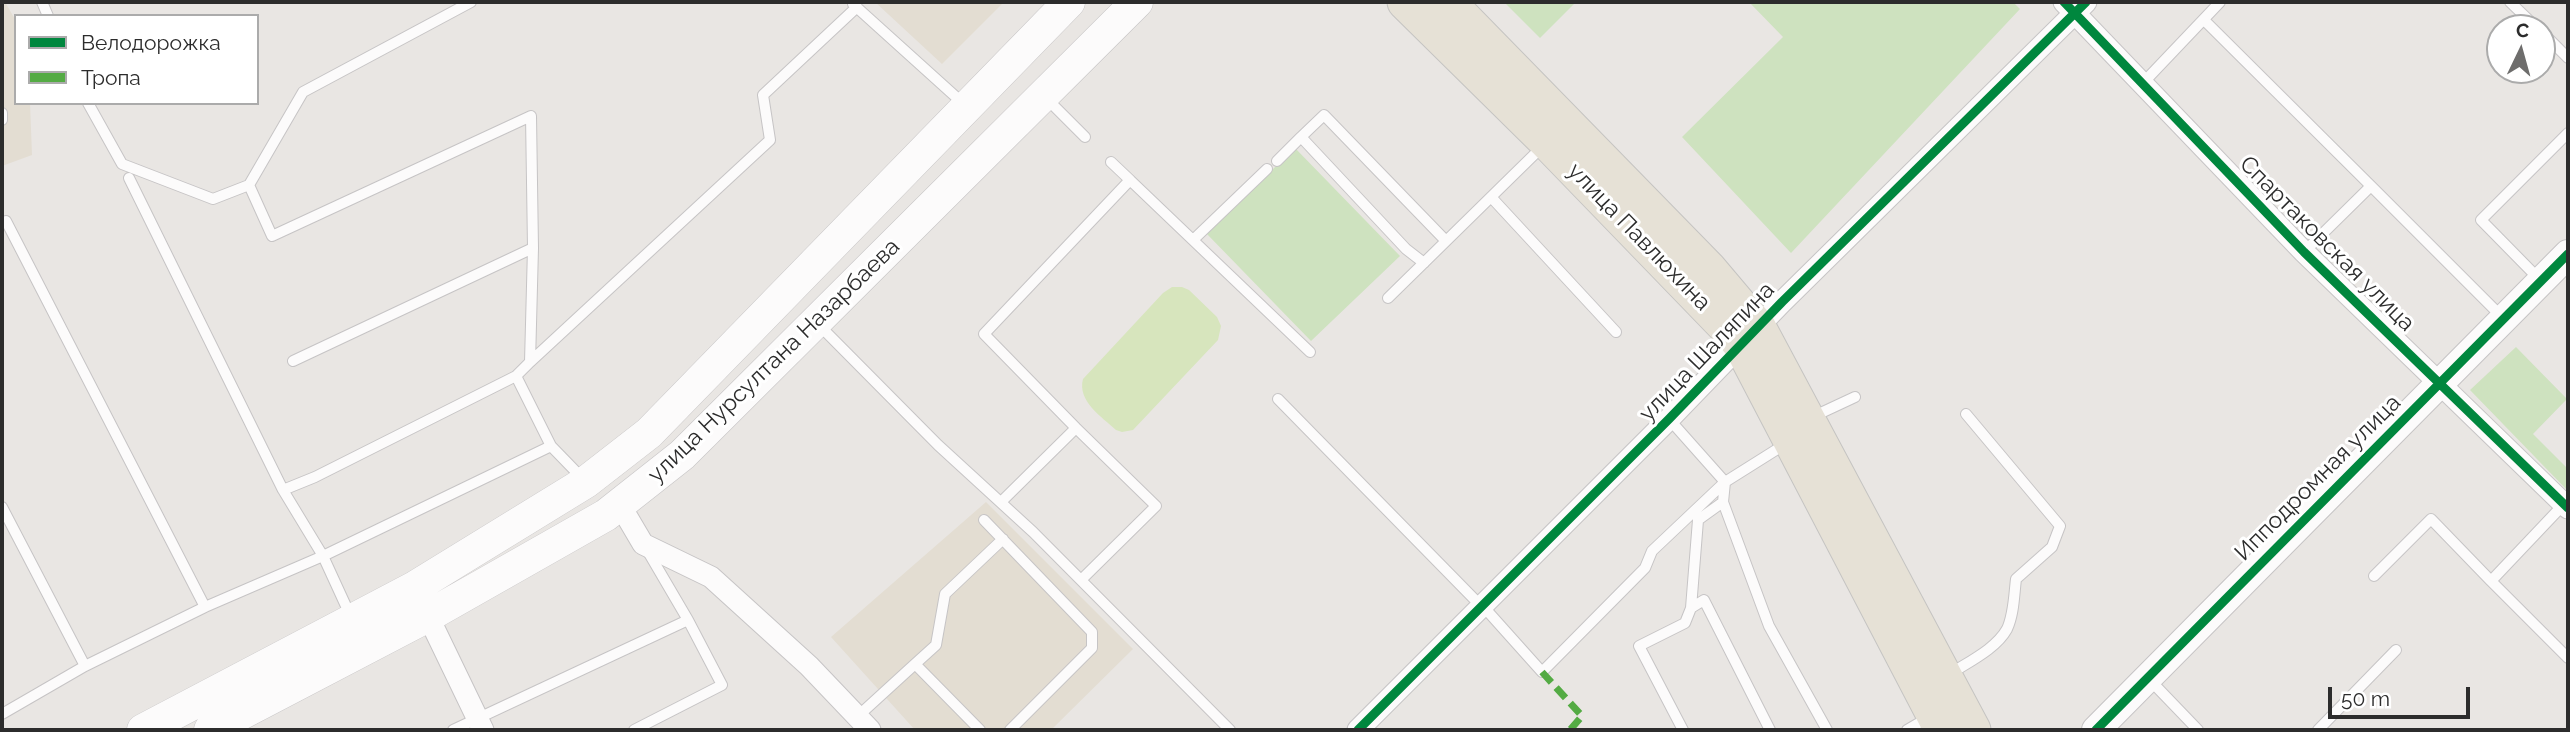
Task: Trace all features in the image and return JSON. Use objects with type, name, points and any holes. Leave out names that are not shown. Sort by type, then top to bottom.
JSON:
[{"type":"main road","name":"улица Нурсултана Назарбаева","points":[[143,730],[415,587],[586,482],[649,433],[1069,2]]},
{"type":"main road","name":"улица Нурсултана Назарбаева","points":[[213,730],[428,616],[620,505],[682,455],[1137,2]]},
{"type":"main road","name":"улица Павлюхина","points":[[1405,2],[1547,142],[1727,328],[1749,336]]},
{"type":"main road","name":"улица Павлюхина","points":[[1448,2],[1709,270],[1973,730]]},
{"type":"main road","name":"улица Павлюхина","points":[[1799,430],[1927,725]]},
{"type":"street","name":"улица Шаляпина","points":[[1358,730],[1670,419],[2075,5]]},
{"type":"street","name":"Спартаковская улица","points":[[2075,5],[2143,83],[2304,252],[2566,506]]},
{"type":"street","name":"Ипподромная улица","points":[[2096,730],[2568,254]]},
{"type":"street","points":[[620,505],[643,544],[712,578],[808,666],[864,723]]},
{"type":"street","points":[[428,616],[480,725]]},
{"type":"lane","points":[[89,105],[122,164],[213,199],[249,185],[303,92],[471,2]]},
{"type":"lane","points":[[2143,83],[2220,2]]},
{"type":"lane","points":[[283,490],[315,477],[516,376],[770,140],[763,95],[854,4],[968,108]]},
{"type":"lane","points":[[2204,20],[2504,319]]},
{"type":"lane","points":[[1043,96],[1085,137]]},
{"type":"lane","points":[[2,113],[2,120]]},
{"type":"lane","points":[[1277,161],[1324,115],[1447,241]]},
{"type":"lane","points":[[249,185],[272,236],[531,116],[533,248],[530,362]]},
{"type":"lane","points":[[2541,281],[2481,220],[2568,133]]},
{"type":"lane","points":[[1301,137],[1406,249],[1424,262]]},
{"type":"lane","points":[[1388,298],[1547,142]]},
{"type":"lane","points":[[1111,162],[1310,352]]},
{"type":"lane","points":[[1193,240],[1267,169]]},
{"type":"lane","points":[[129,178],[283,490],[323,556],[353,620]]},
{"type":"lane","points":[[1081,580],[1156,506],[984,334],[1130,180]]},
{"type":"lane","points":[[2304,252],[2371,186]]},
{"type":"lane","points":[[1491,197],[1616,332]]},
{"type":"lane","points":[[6,221],[205,607]]},
{"type":"lane","points":[[293,361],[533,248]]},
{"type":"lane","points":[[816,322],[937,445],[1006,505],[1001,502]]},
{"type":"lane","points":[[516,376],[551,446],[586,482]]},
{"type":"lane","points":[[1278,399],[1482,605],[1542,672],[1645,568],[1652,551],[1726,482],[1799,430],[1855,397]]},
{"type":"lane","points":[[1945,678],[1981,654],[2006,631],[2016,579],[2052,547],[2060,526],[1966,414]]},
{"type":"lane","points":[[1670,419],[1726,482]]},
{"type":"lane","points":[[1001,502],[1076,428]]},
{"type":"lane","points":[[2,714],[85,666],[205,607],[323,556],[551,446]]},
{"type":"lane","points":[[1726,482],[1723,502],[1769,626],[1828,730]]},
{"type":"lane","points":[[1001,502],[1230,730]]},
{"type":"lane","points":[[1683,730],[1639,646],[1685,623],[1691,608],[1698,520],[1723,502]]},
{"type":"lane","points":[[2491,581],[2566,506]]},
{"type":"lane","points":[[2,507],[85,666]]},
{"type":"lane","points":[[2374,576],[2431,519],[2568,658]]},
{"type":"lane","points":[[984,520],[1092,632],[1092,648],[1010,730]]},
{"type":"lane","points":[[864,723],[915,664],[936,645],[945,594],[1003,539]]},
{"type":"lane","points":[[634,730],[722,685],[688,620],[643,544]]},
{"type":"lane","points":[[1691,608],[1704,600],[1770,730]]},
{"type":"lane","points":[[453,730],[480,725],[688,620]]},
{"type":"lane","points":[[2318,730],[2396,650]]},
{"type":"lane","points":[[915,664],[980,730]]},
{"type":"lane","points":[[2148,678],[2198,730]]},
{"type":"shaded area","points":[[2,2],[5,2],[14,18],[14,105],[30,105],[32,155],[2,166]]},
{"type":"shaded area","points":[[875,2],[1004,2],[942,64]]},
{"type":"shaded area","points":[[986,502],[1133,649],[1051,730],[915,730],[831,637]]},
{"type":"green space","points":[[1504,2],[1576,2],[1540,38]]},
{"type":"green space","points":[[1749,2],[2013,2],[2020,9],[1791,253],[1682,137],[1783,37]]},
{"type":"green space","points":[[1295,148],[1400,256],[1311,341],[1206,233]]},
{"type":"green space","points":[[1172,287],[1189,290],[1217,317],[1221,326],[1218,340],[1133,430],[1116,430],[1087,401],[1082,387],[1083,379],[1163,293]]},
{"type":"green space","points":[[2516,347],[2567,399],[2533,434],[2568,469],[2568,491],[2470,390]]},
{"type":"marked path","points":[[1542,672],[1582,716],[1570,730]]},
{"type":"cycle path","points":[[2064,2],[2304,252],[2568,508]]},
{"type":"cycle path","points":[[1358,730],[1782,302],[2086,2]]},
{"type":"cycle path","points":[[2096,730],[2568,254]]}]
